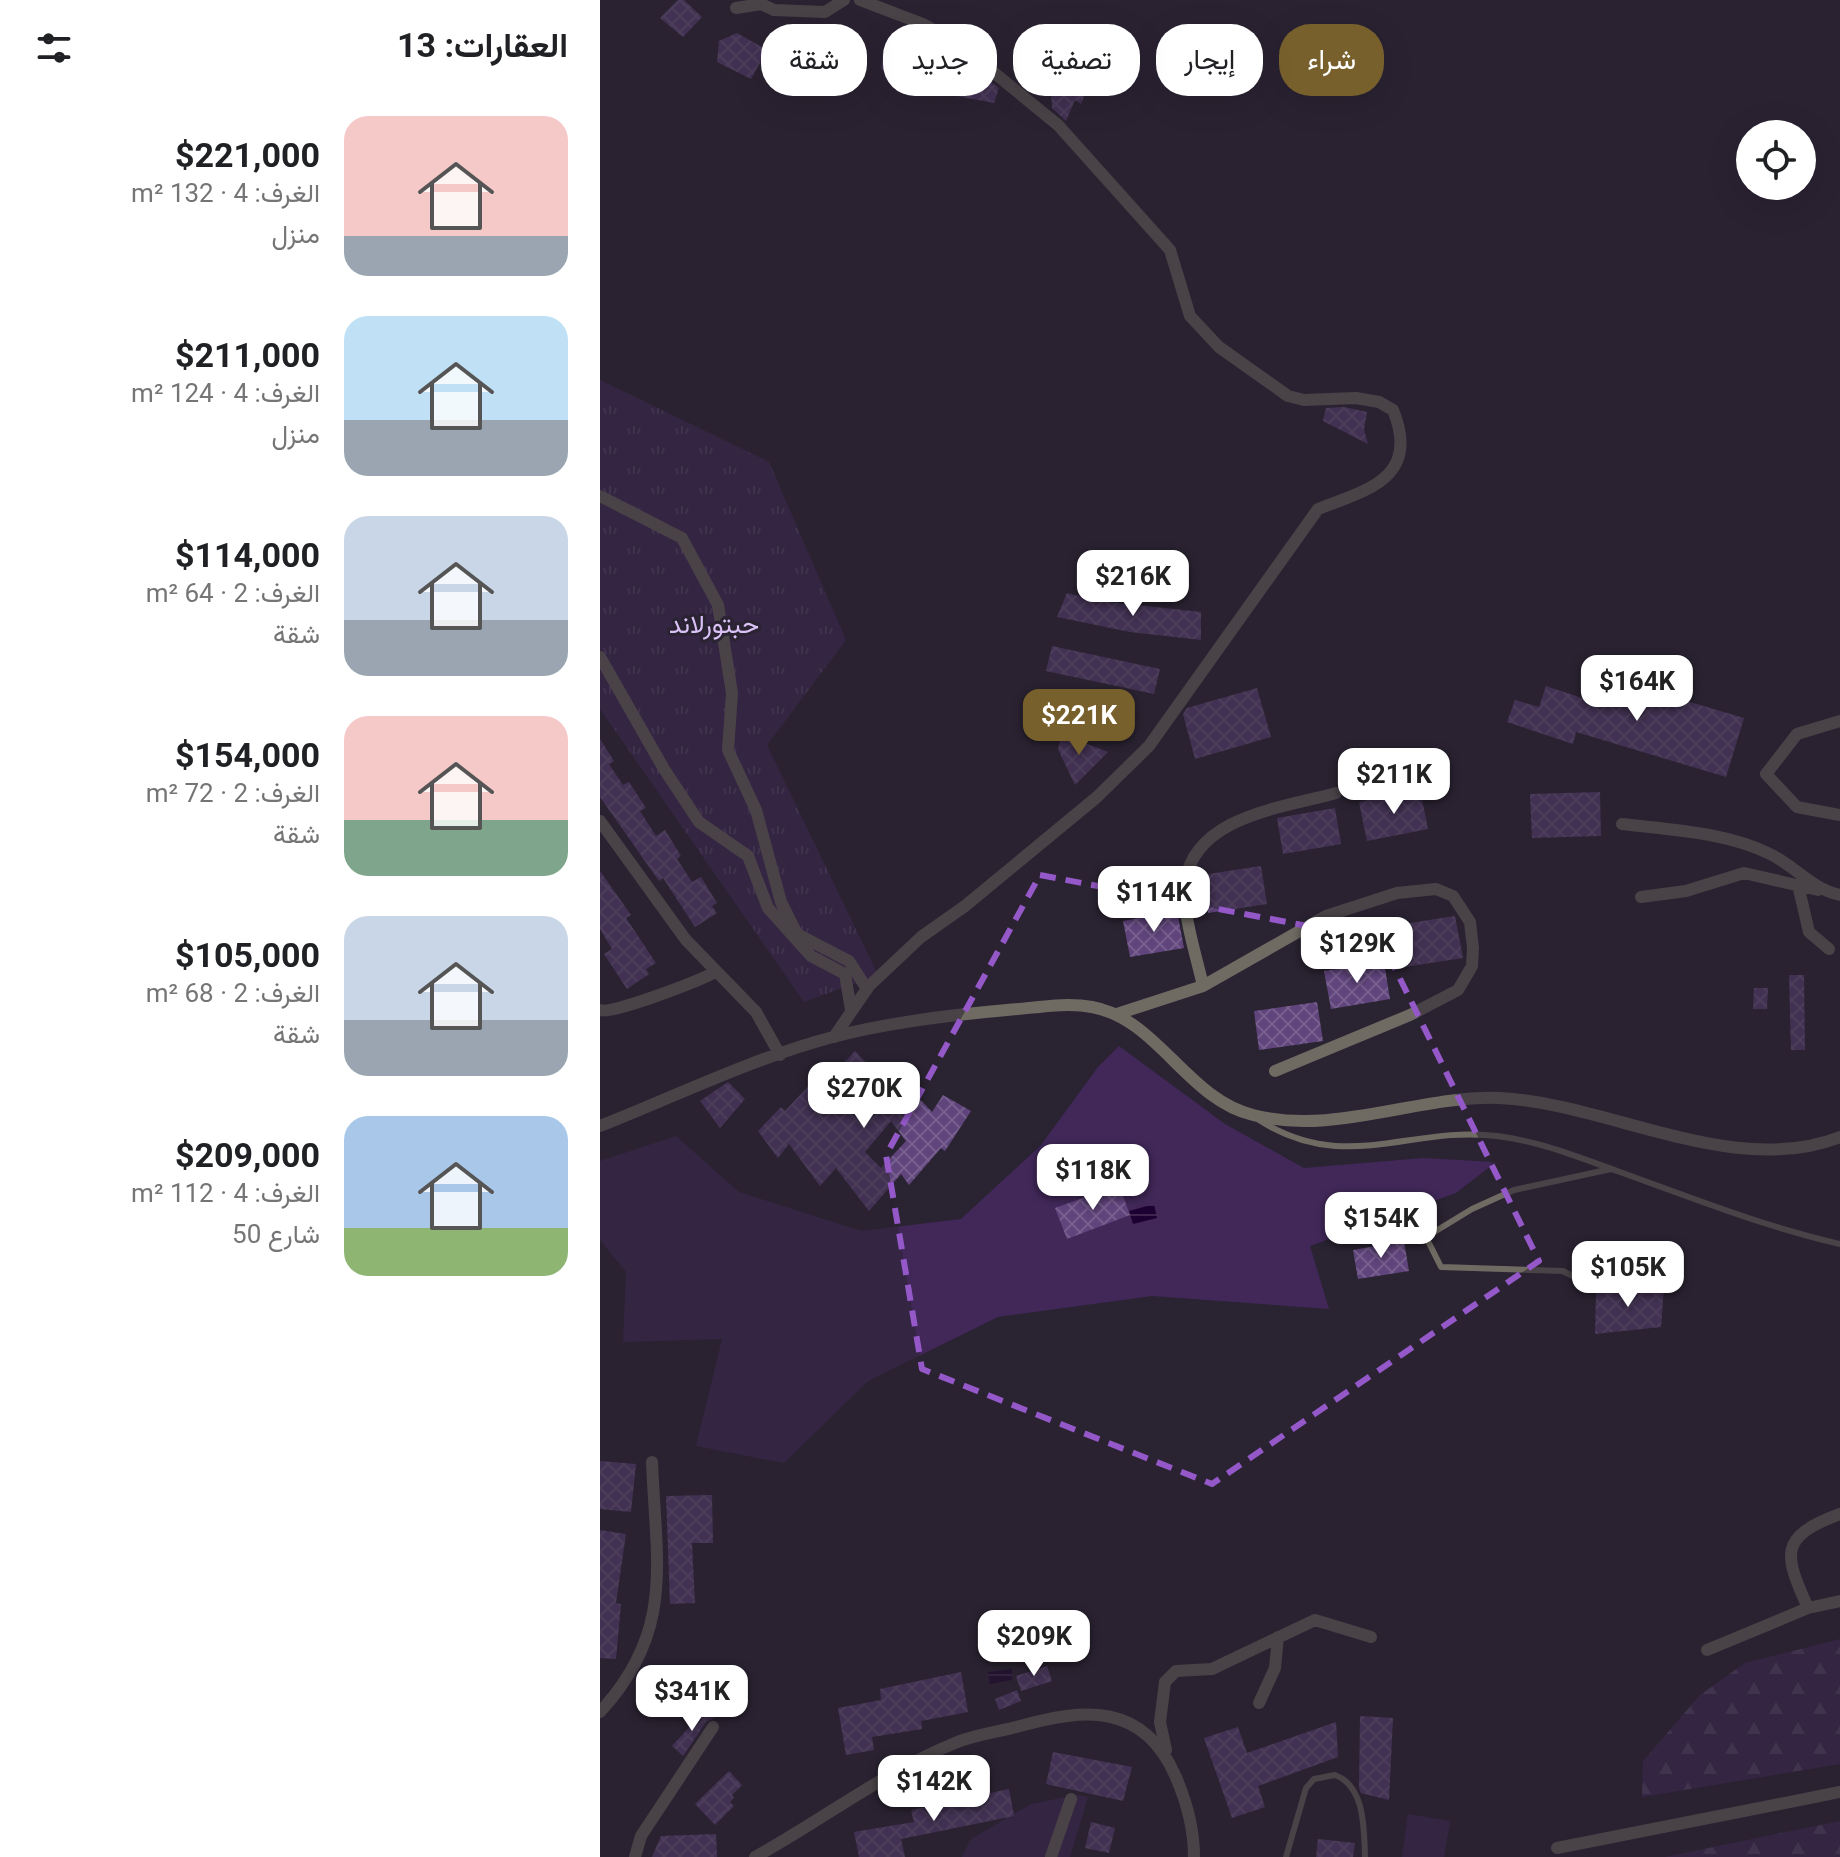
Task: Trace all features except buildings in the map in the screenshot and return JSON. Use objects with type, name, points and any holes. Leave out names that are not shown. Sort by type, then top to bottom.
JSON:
[{"type":"street","points":[[736,8],[761,4],[774,10],[825,12],[844,0]]},
{"type":"street","points":[[834,1037],[867,989],[921,937],[965,906],[1097,797],[1149,746],[1318,509],[1343,502],[1389,477],[1397,462],[1401,438],[1393,410],[1379,402],[1288,396],[1219,347],[1190,316],[1170,250],[1058,125],[960,45],[923,24],[860,0]]},
{"type":"street","points":[[600,496],[682,538],[718,605],[732,693],[728,750],[756,810],[781,902],[797,934],[849,961],[867,989]]},
{"type":"street","points":[[600,657],[664,769],[699,822],[748,856],[768,908],[811,956],[845,974],[851,1010]]},
{"type":"street","points":[[1840,721],[1797,734],[1766,774],[1797,807],[1840,815]]},
{"type":"street","points":[[1203,986],[1185,880],[1208,838],[1240,820],[1336,793]]},
{"type":"street","points":[[600,821],[686,940],[756,1012],[780,1055]]},
{"type":"street","points":[[1622,824],[1706,834],[1770,854],[1825,892]]},
{"type":"street","points":[[1641,897],[1686,891],[1744,873],[1840,895]]},
{"type":"street","points":[[1798,885],[1809,932],[1829,949]]},
{"type":"street","points":[[1117,1014],[1203,986],[1326,916],[1397,893],[1446,891],[1463,907],[1470,922],[1472,966],[1458,990],[1410,1015],[1275,1071]]},
{"type":"street","points":[[600,1010],[617,1011],[659,992],[683,989],[715,972]]},
{"type":"street","points":[[600,1126],[834,1037],[957,1015],[1071,1005],[1117,1014],[1219,1099],[1253,1116],[1318,1119],[1465,1098],[1501,1098],[1546,1102],[1686,1139],[1755,1148],[1816,1144],[1840,1137]]},
{"type":"street","points":[[600,1712],[640,1660],[651,1629],[656,1560],[652,1462]]},
{"type":"street","points":[[1808,1608],[1789,1566],[1791,1547],[1809,1525],[1840,1514]]},
{"type":"street","points":[[1707,1650],[1808,1608],[1840,1601]]},
{"type":"street","points":[[1194,1857],[1188,1814],[1167,1757],[1160,1722],[1165,1682],[1176,1671],[1212,1669],[1315,1620],[1371,1637]]},
{"type":"street","points":[[1259,1703],[1275,1668],[1278,1637]]},
{"type":"street","points":[[755,1857],[774,1852],[901,1768],[958,1741],[1042,1720],[1085,1713],[1113,1716],[1155,1741],[1167,1757]]},
{"type":"street","points":[[635,1857],[641,1836],[713,1727]]},
{"type":"street","points":[[1557,1848],[1840,1792]]},
{"type":"street","points":[[1051,1857],[1071,1799]]},
{"type":"lane","points":[[1253,1116],[1281,1133],[1323,1145],[1397,1145],[1470,1132],[1544,1145],[1739,1214],[1840,1244]]},
{"type":"lane","points":[[1586,1283],[1563,1271],[1441,1267],[1426,1237],[1472,1209],[1514,1190],[1611,1169]]},
{"type":"lane","points":[[1286,1857],[1306,1788],[1314,1779],[1335,1775],[1351,1785],[1361,1812],[1365,1857]]},
{"type":"highlighted area","points":[[1040,875],[1381,940],[1539,1261],[1212,1484],[922,1369],[886,1155]]},
{"type":"green space","name":"حبتورلاند","points":[[600,380],[769,462],[846,640],[767,745],[878,975],[804,1002],[600,709]]},
{"type":"green space","points":[[1119,1046],[1225,1124],[1304,1168],[1423,1158],[1496,1162],[1456,1193],[1310,1246],[1329,1309],[1152,1296],[998,1317],[868,1381],[784,1463],[696,1446],[722,1339],[623,1342],[626,1272],[600,1240],[600,1161],[676,1136],[739,1192],[861,1231],[961,1219],[1041,1145],[1098,1067]]},
{"type":"green space","points":[[1840,1639],[1840,1764],[1642,1797],[1643,1761],[1700,1695],[1745,1663]]},
{"type":"green space","points":[[1076,1795],[1088,1797],[1070,1857],[962,1857],[971,1839],[1031,1804]]},
{"type":"green space","points":[[1408,1814],[1450,1821],[1444,1857],[1402,1857]]},
{"type":"green space","points":[[1840,1821],[1840,1857],[1665,1857]]},
{"type":"shaded area","points":[[1154,1204],[1157,1218],[1133,1224],[1129,1211]]},
{"type":"shaded area","points":[[1012,1669],[1012,1680],[990,1684],[988,1672]]}]
